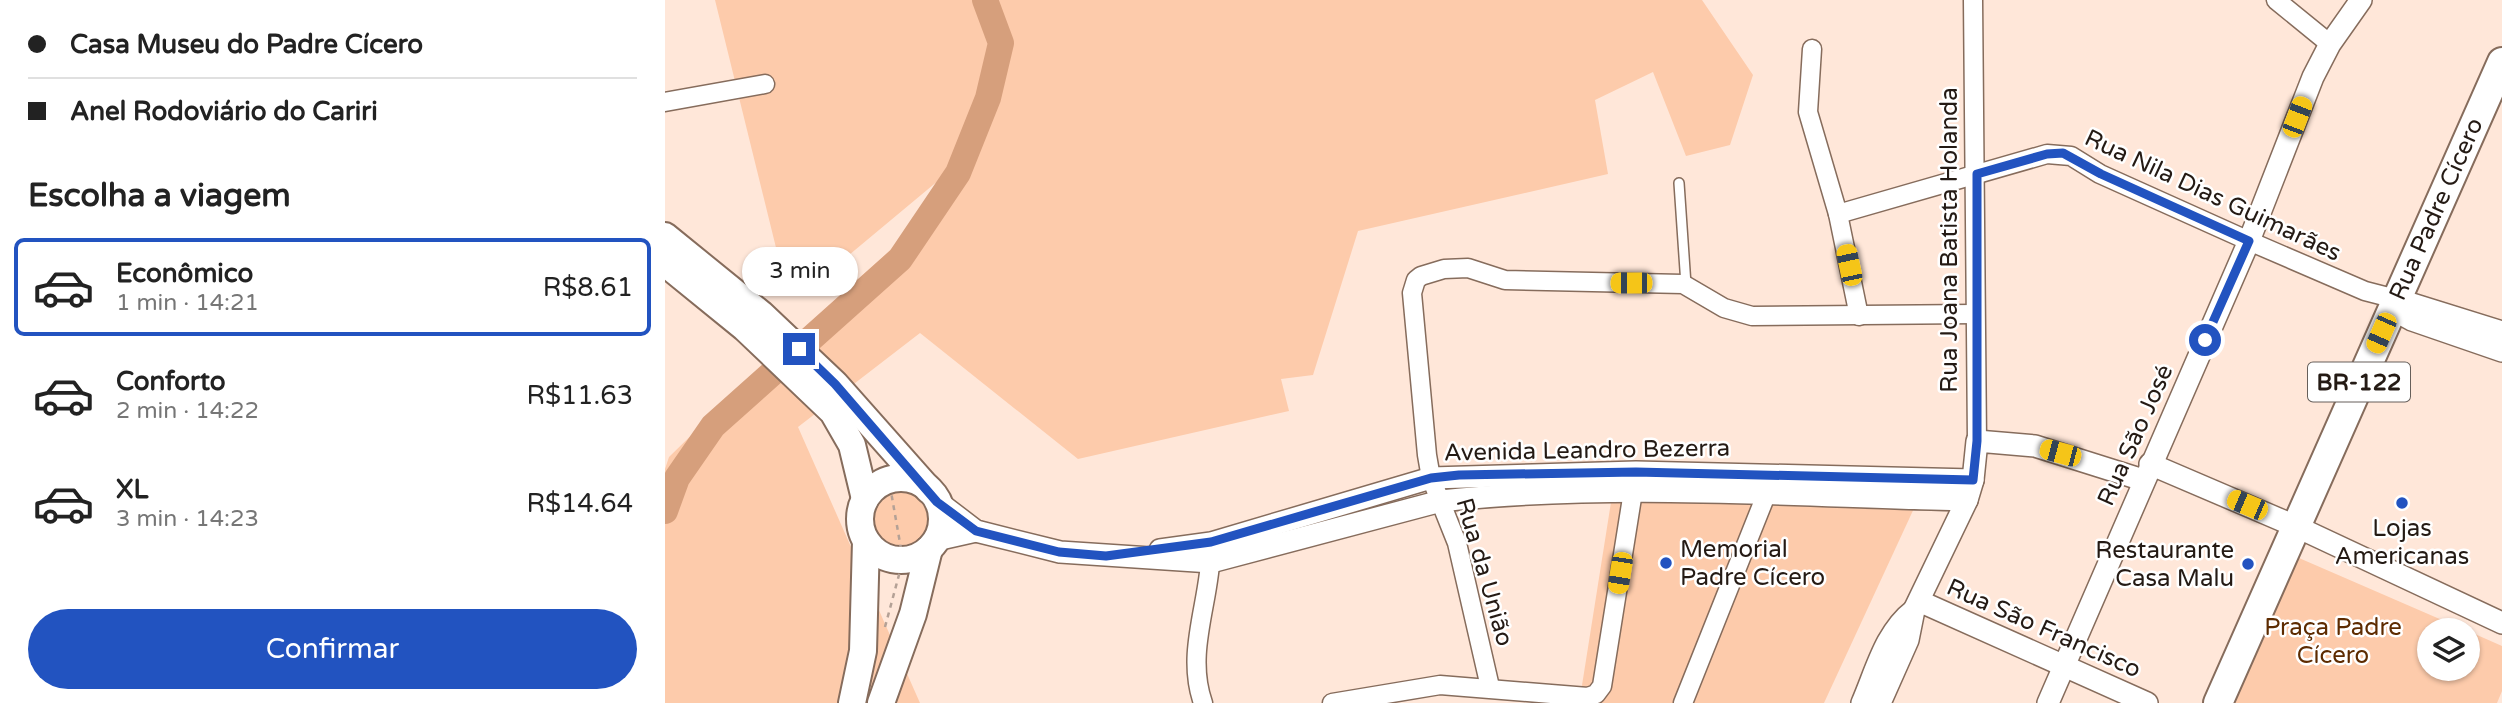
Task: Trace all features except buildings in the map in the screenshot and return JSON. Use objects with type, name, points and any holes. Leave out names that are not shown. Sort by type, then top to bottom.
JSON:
[{"type":"highway","name":"Rua Padre Cícero","points":[[2218,703],[2502,62]]},
{"type":"main road","points":[[665,236],[829,392],[933,496],[941,514],[913,614],[881,703]]},
{"type":"main road","points":[[665,263],[753,321]]},
{"type":"main road","points":[[829,392],[847,434],[865,499],[860,522],[866,541],[863,651],[852,703]]},
{"type":"main road","points":[[865,499],[879,485],[897,479],[909,480],[933,496]]},
{"type":"main road","points":[[866,541],[882,556],[903,560],[932,545]]},
{"type":"street","name":"Rua Joana Batista Holanda","points":[[1970,490],[1977,441],[1977,174],[1973,0]]},
{"type":"street","points":[[2276,0],[2330,44]]},
{"type":"street","name":"Rua São José","points":[[2049,703],[2249,241],[2307,92],[2330,44],[2361,0]]},
{"type":"street","points":[[1812,49],[1808,112],[1837,214],[1859,316]]},
{"type":"street","points":[[665,102],[765,84]]},
{"type":"street","name":"Rua Nila Dias Guimarães","points":[[1837,214],[2047,154],[2063,153],[2101,174],[2394,304]]},
{"type":"street","name":"Rua da União","points":[[1490,687],[1457,543],[1431,478],[1412,293],[1416,280],[1430,272],[1468,268],[1505,280],[1686,285]]},
{"type":"street","points":[[1686,285],[1724,308],[1742,314],[1975,314]]},
{"type":"street","points":[[2394,304],[2502,332]]},
{"type":"street","points":[[2394,304],[2412,320],[2502,351]]},
{"type":"street","points":[[1977,441],[2035,446],[2147,472],[2295,526],[2502,623]]},
{"type":"street","name":"Avenida Leandro Bezerra","points":[[1211,552],[1431,478],[1970,490]]},
{"type":"street","points":[[1332,703],[1440,685],[1588,696],[1600,690],[1635,482]]},
{"type":"street","name":"Avenida Leandro Bezerra","points":[[976,531],[1059,552],[1106,556],[1211,552],[1441,501],[1567,492],[1635,482],[1766,495],[1970,490]]},
{"type":"street","points":[[1880,703],[1909,640],[1916,606],[1970,490]]},
{"type":"street","points":[[1683,703],[1766,495]]},
{"type":"street","points":[[933,496],[976,531]]},
{"type":"street","points":[[932,545],[976,531]]},
{"type":"street","points":[[1203,703],[1197,686],[1195,655],[1211,552]]},
{"type":"street","points":[[1862,703],[1891,634],[1916,606]]},
{"type":"street","name":"Rua São Francisco","points":[[1916,606],[2147,703]]},
{"type":"street","points":[[1440,685],[1450,703]]},
{"type":"lane","points":[[1679,183],[1686,285]]},
{"type":"green space","points":[[715,0],[1702,0],[1753,75],[1730,145],[1686,156],[1653,72],[1595,100],[1608,174],[1358,231],[1313,375],[1281,379],[1289,411],[1078,459],[920,333],[798,427],[920,703],[665,703],[665,469],[669,457],[761,367],[896,245],[939,180],[819,280],[783,276]]},
{"type":"green space","points":[[899,484],[924,494],[934,519],[924,544],[899,554],[874,544],[864,519],[874,494]]},
{"type":"green space","points":[[1612,496],[1916,504],[1824,703],[1594,703],[1580,698]]},
{"type":"green space","name":"Praça Padre Cícero","points":[[2299,558],[2437,618],[2417,618],[2417,681],[2480,681],[2480,636],[2502,646],[2502,691],[2497,703],[2235,703]]},
{"type":"waterway","points":[[665,511],[677,478],[713,426],[900,259],[958,173],[988,98],[1001,43],[985,0]]},
{"type":"place","name":"Lojas Americanas","points":[[2402,503]]},
{"type":"place","name":"Memorial Padre Cícero","points":[[1666,563]]},
{"type":"place","name":"Restaurante Casa Malu","points":[[2248,564]]},
{"type":"route","points":[[799,349],[835,384],[937,502],[976,531],[1059,552],[1106,556],[1211,542],[1431,478],[1459,475],[1636,472],[1973,480],[1977,441],[1977,174],[2047,154],[2063,153],[2071,156],[2101,174],[2249,241],[2205,340]]}]
